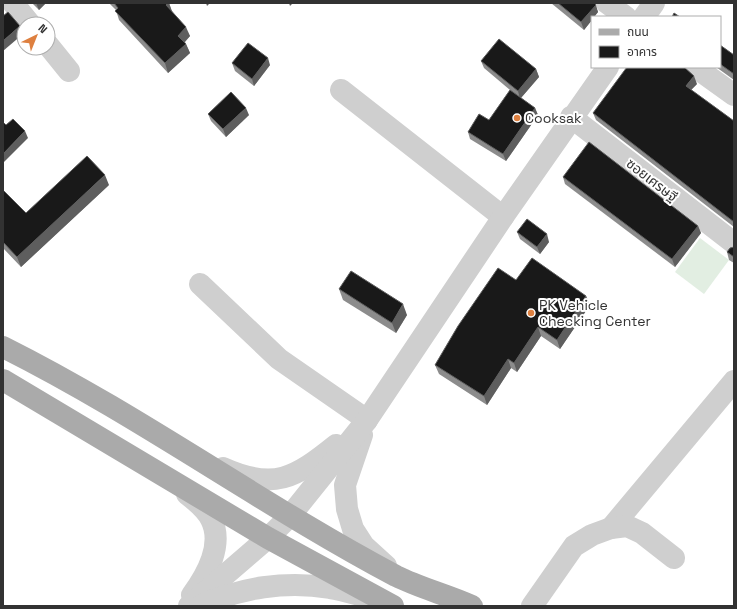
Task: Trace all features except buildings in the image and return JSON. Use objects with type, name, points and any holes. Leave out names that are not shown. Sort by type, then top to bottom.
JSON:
[{"type":"main road","points":[[3,348],[58,375],[290,516],[398,577],[472,606]]},
{"type":"main road","points":[[3,380],[268,538],[388,604]]},
{"type":"street","points":[[13,3],[24,16]]},
{"type":"street","points":[[607,3],[625,16]]},
{"type":"street","points":[[645,16],[654,3]]},
{"type":"street","points":[[56,54],[70,71]]},
{"type":"street","points":[[189,606],[268,538],[290,516],[367,420],[503,217],[607,68]]},
{"type":"street","points":[[696,68],[734,95]]},
{"type":"street","points":[[341,90],[503,217]]},
{"type":"street","name":"ซอยเศรษฐี","points":[[572,117],[734,243]]},
{"type":"street","points":[[200,284],[279,359],[367,420]]},
{"type":"street","points":[[611,528],[734,381]]},
{"type":"street","points":[[173,445],[245,477],[269,481],[293,474],[316,462],[367,420]]},
{"type":"street","points":[[367,420],[345,485],[347,509],[353,529],[364,546],[398,577]]},
{"type":"street","points":[[174,482],[202,507],[211,519],[216,537],[212,559],[201,583],[184,606]]},
{"type":"street","points":[[532,606],[574,546],[592,535],[611,528],[627,526],[642,533],[674,558]]},
{"type":"street","points":[[200,606],[228,594],[255,588],[290,585],[329,588],[388,604]]},
{"type":"shaded area","points":[[700,238],[729,260],[704,294],[675,272]]},
{"type":"place","name":"Cooksak","points":[[517,118]]},
{"type":"place","name":"PK Vehicle Checking Center","points":[[531,313]]}]
